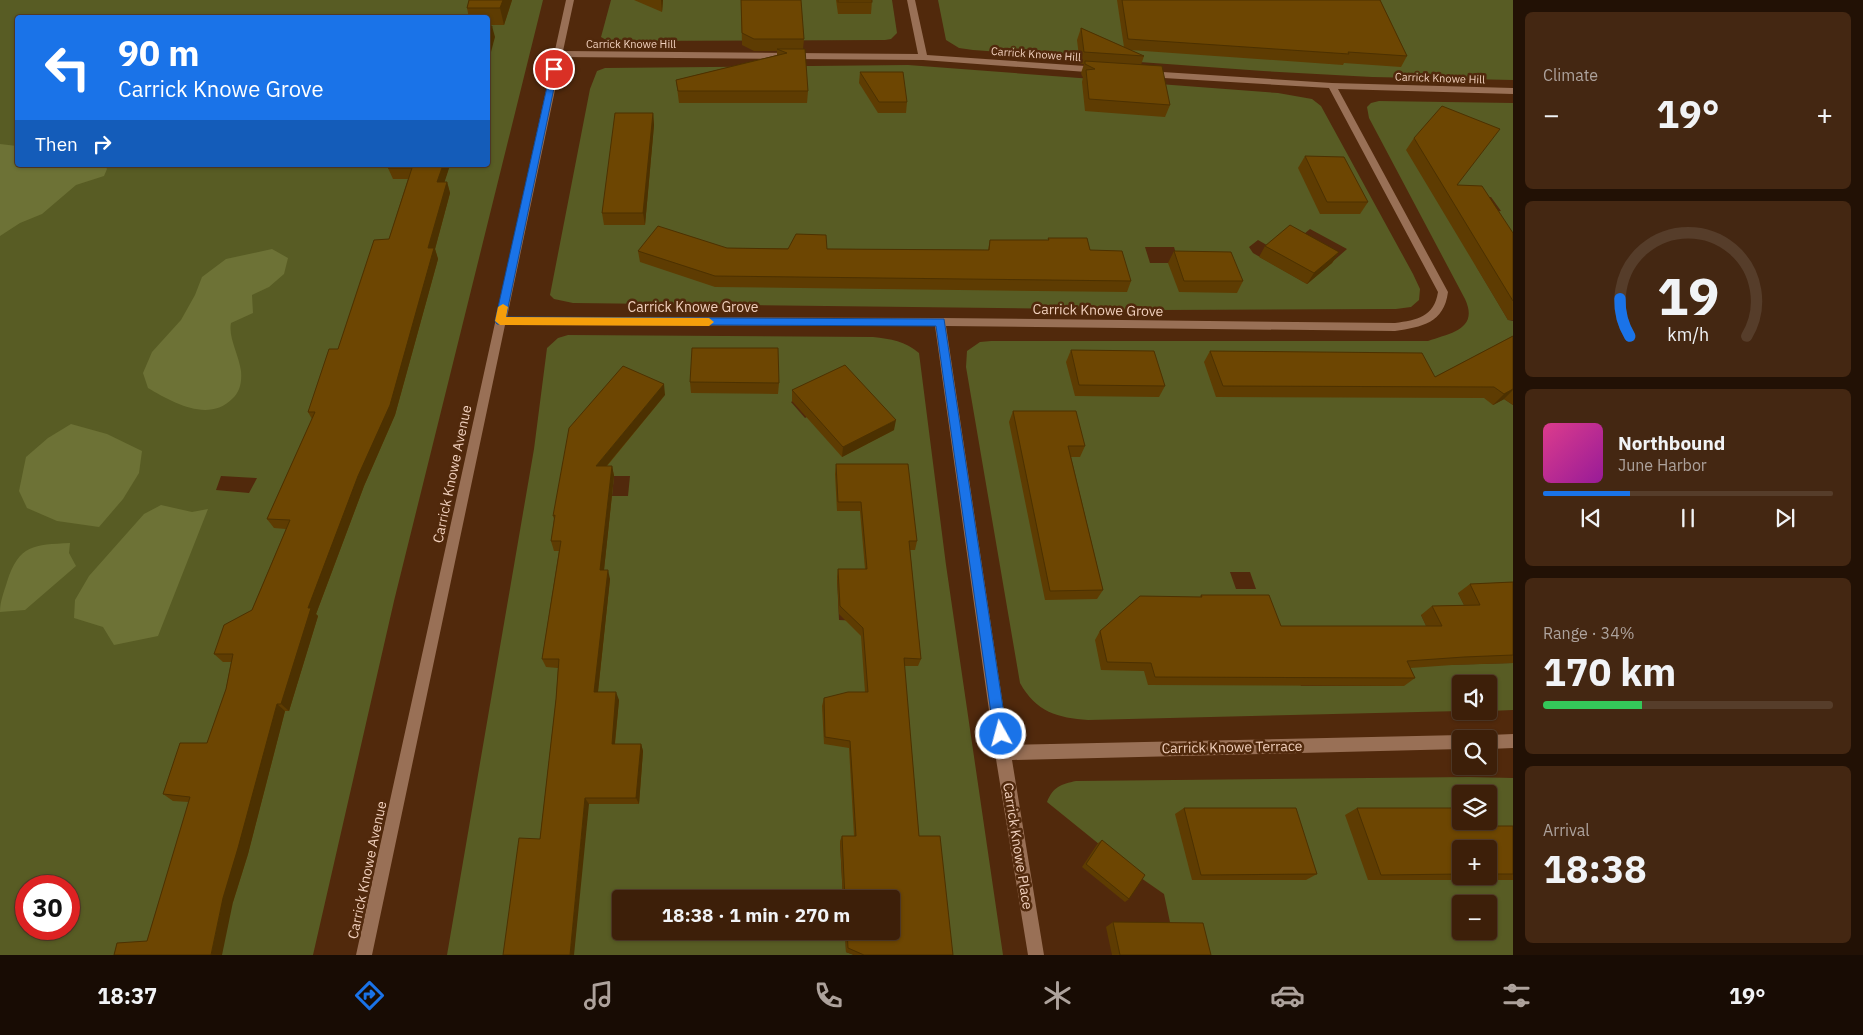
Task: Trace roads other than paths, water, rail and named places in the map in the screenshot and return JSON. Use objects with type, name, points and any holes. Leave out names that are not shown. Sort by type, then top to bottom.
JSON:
[{"type":"street","name":"Carrick Knowe Avenue","points":[[364,955],[570,0]]},
{"type":"street","points":[[911,0],[923,57]]},
{"type":"street","name":"Carrick Knowe Hill","points":[[558,54],[923,57],[1111,71]]},
{"type":"street","name":"Carrick Knowe Hill","points":[[1140,73],[1332,86],[1513,91]]},
{"type":"street","name":"Carrick Knowe Grove","points":[[500,321],[940,322],[1395,327],[1419,324],[1432,317],[1439,309],[1443,292],[1332,86]]},
{"type":"street","name":"Carrick Knowe Place","points":[[940,322],[1003,753],[1036,955]]},
{"type":"street","points":[[1497,742],[1513,741]]},
{"type":"street","name":"Carrick Knowe Terrace","points":[[1003,753],[1452,742]]}]
